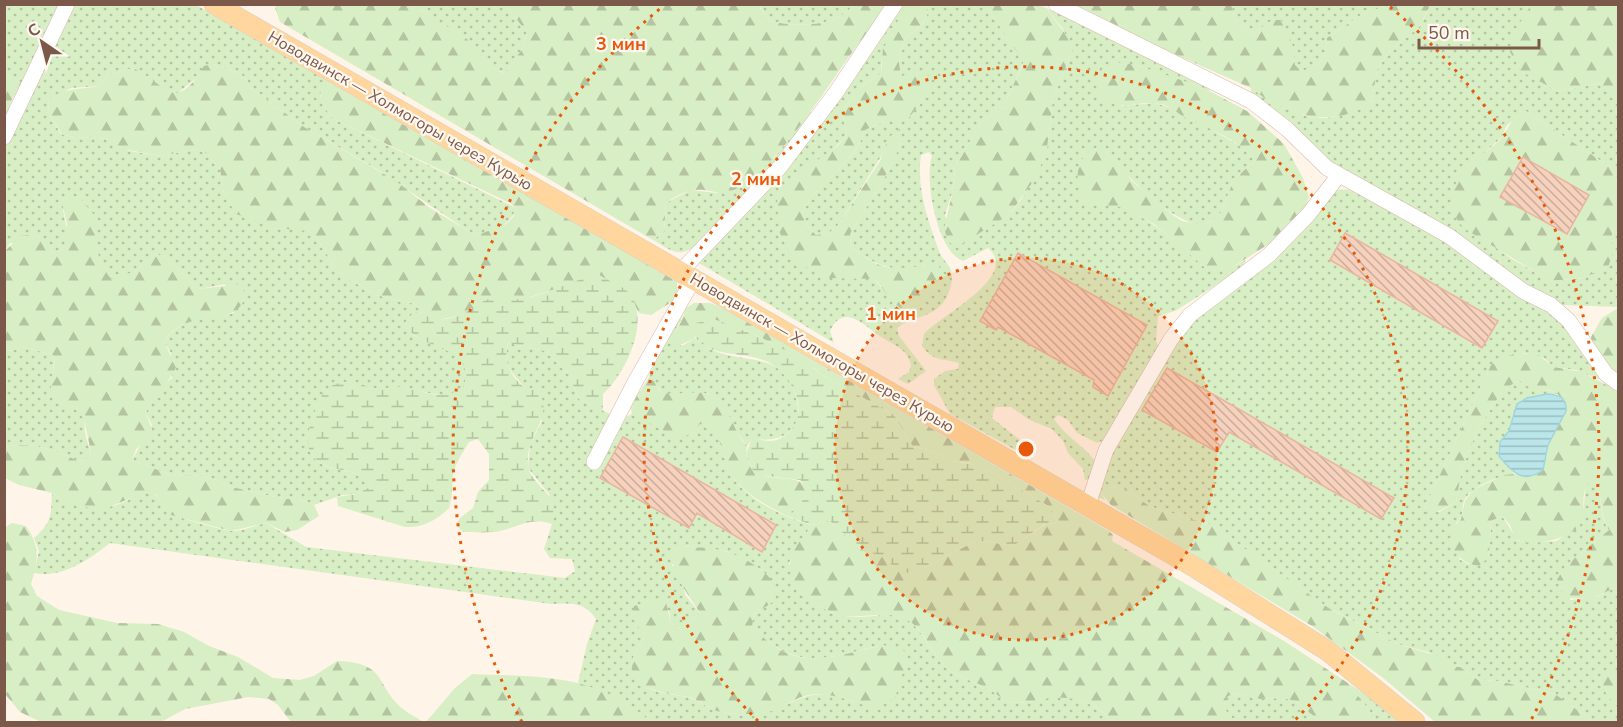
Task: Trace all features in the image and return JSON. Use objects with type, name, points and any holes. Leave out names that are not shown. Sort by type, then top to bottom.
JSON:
[{"type":"main road","name":"Новодвинск — Холмогоры через Курью","points":[[214,4],[1088,505],[1328,651],[1415,723]]},
{"type":"lane","points":[[4,136],[67,4]]},
{"type":"lane","points":[[594,462],[687,276],[780,167],[843,82],[896,4]]},
{"type":"lane","points":[[1056,4],[1251,101],[1287,129],[1327,168],[1449,236],[1523,291],[1551,305],[1569,321],[1606,374],[1618,383]]},
{"type":"lane","points":[[1088,505],[1106,450],[1171,339],[1190,315],[1269,255],[1308,215],[1340,175]]},
{"type":"green space","points":[[277,4],[413,5],[461,35],[473,45],[491,67],[505,73],[523,48],[527,33],[506,5],[761,5],[760,8],[770,21],[803,25],[837,18],[853,5],[885,5],[809,114],[762,170],[731,191],[720,193],[693,190],[670,200],[666,203],[664,231],[653,240],[280,22],[275,8]]},
{"type":"green space","points":[[761,4],[853,5],[837,18],[803,25],[770,21],[760,7]]},
{"type":"green space","points":[[1233,4],[1389,5],[1361,15],[1327,38],[1324,56],[1319,64],[1301,71],[1295,66],[1292,43],[1265,25],[1252,35],[1248,33],[1235,19]]},
{"type":"green space","points":[[1389,4],[1428,5],[1429,8],[1419,27],[1389,52],[1377,70],[1372,100],[1367,106],[1342,116],[1313,118],[1270,102],[1251,88],[1161,48],[1076,5],[1233,5],[1233,15],[1237,23],[1252,35],[1272,20],[1281,20],[1292,43],[1295,65],[1301,71],[1319,64],[1324,56],[1327,38],[1361,15]]},
{"type":"green space","points":[[5,5],[63,5],[22,91],[18,80],[5,74]]},
{"type":"green space","points":[[72,5],[196,5],[333,81],[322,89],[321,98],[325,108],[334,119],[516,208],[510,219],[496,229],[478,235],[468,231],[380,171],[304,127],[253,89],[241,74],[213,64],[178,93],[159,87],[133,68],[108,75],[99,86],[71,88],[48,100],[49,114],[61,134],[75,138],[99,137],[129,151],[161,156],[196,149],[206,153],[220,169],[224,194],[277,228],[307,230],[316,237],[335,267],[352,281],[376,295],[415,304],[424,312],[413,313],[405,323],[412,334],[459,357],[466,372],[465,384],[460,391],[443,395],[404,387],[381,389],[342,382],[331,387],[324,394],[311,425],[308,436],[309,446],[317,461],[331,468],[362,476],[369,480],[370,487],[356,494],[342,495],[314,505],[298,499],[284,499],[227,486],[201,476],[171,475],[132,460],[152,425],[146,413],[150,402],[159,389],[172,378],[171,353],[164,342],[178,327],[186,323],[234,313],[226,284],[199,289],[169,260],[157,254],[136,271],[112,280],[99,259],[94,233],[94,216],[78,196],[63,210],[68,236],[64,249],[52,253],[42,244],[10,243],[5,251],[4,143]]},
{"type":"green space","points":[[413,5],[506,5],[527,33],[523,48],[506,73],[490,68],[480,56]]},
{"type":"green space","points":[[902,5],[906,5],[883,54],[881,73],[860,88],[842,111],[847,135],[792,183],[783,195],[779,210],[781,229],[790,253],[849,278],[874,279],[896,305],[926,265],[905,269],[877,263],[851,247],[850,234],[885,177],[902,142],[885,150],[839,224],[829,233],[816,235],[807,226],[802,215],[817,190],[853,154],[865,130],[885,121],[906,121],[921,103],[913,74],[901,77],[899,63],[905,38],[925,21],[927,5],[985,5],[1024,61],[1003,107],[981,123],[955,166],[953,190],[945,215],[955,247],[1009,215],[1023,197],[1047,149],[1053,98],[1072,51],[1063,29],[1046,8],[1200,81],[1211,91],[1136,65],[1121,106],[1154,103],[1176,109],[1190,120],[1206,126],[1245,149],[1255,161],[1234,179],[1220,215],[1204,225],[1177,216],[1148,195],[1102,147],[1086,154],[1082,160],[1079,174],[1082,199],[1092,203],[1122,207],[1134,213],[1167,235],[1208,270],[1231,268],[1245,260],[1243,268],[1175,311],[1158,316],[1156,341],[1159,347],[1102,441],[1097,443],[1077,433],[1068,420],[1058,415],[1054,419],[1095,461],[1091,480],[1085,480],[1083,469],[1068,453],[1063,441],[1052,429],[1030,420],[1011,407],[995,407],[992,418],[1029,447],[1032,459],[950,414],[934,385],[934,379],[945,371],[958,369],[959,363],[930,355],[922,346],[924,334],[986,283],[994,271],[995,259],[988,248],[963,261],[954,255],[946,244],[931,197],[932,156],[929,152],[921,155],[922,192],[935,240],[940,254],[951,270],[952,279],[946,297],[936,310],[907,322],[897,329],[899,336],[926,371],[908,384],[898,379],[909,372],[911,366],[907,355],[859,321],[847,317],[835,323],[830,331],[834,343],[699,263],[700,258],[833,105],[881,39]]},
{"type":"green space","points":[[906,5],[927,5],[927,17],[922,25],[905,38],[899,63],[901,76],[926,71],[932,83],[921,103],[906,121],[885,121],[865,130],[853,154],[817,191],[802,215],[807,226],[816,235],[829,233],[839,224],[880,161],[889,137],[900,129],[902,142],[885,177],[850,234],[851,247],[864,257],[885,267],[939,265],[937,283],[933,292],[928,300],[912,309],[904,309],[895,304],[874,279],[830,278],[807,268],[790,254],[779,231],[777,197],[804,169],[838,146],[847,135],[842,111],[860,88],[881,73],[883,49]]},
{"type":"green space","points":[[985,5],[1038,5],[1046,8],[1070,40],[1072,51],[1053,98],[1047,149],[1037,176],[1009,215],[955,248],[948,240],[944,229],[953,190],[955,166],[981,123],[1003,107],[1024,62]]},
{"type":"green space","points":[[1428,5],[1531,5],[1521,71],[1557,91],[1601,83],[1618,102],[1618,179],[1610,167],[1526,111],[1506,126],[1502,137],[1462,173],[1475,233],[1512,259],[1551,281],[1583,278],[1612,256],[1612,232],[1618,224],[1618,307],[1563,305],[1527,289],[1343,172],[1252,99],[1251,88],[1306,116],[1318,118],[1342,115],[1372,101],[1377,70],[1389,52],[1419,27],[1429,9]]},
{"type":"green space","points":[[1531,5],[1618,5],[1618,102],[1601,83],[1557,91],[1521,71],[1510,52],[1516,29]]},
{"type":"green space","points":[[1116,62],[1136,65],[1202,87],[1247,111],[1284,144],[1303,178],[1309,197],[1291,226],[1272,242],[1231,268],[1208,270],[1154,224],[1121,207],[1091,204],[1082,199],[1078,182],[1079,166],[1087,154],[1102,146],[1110,152],[1132,181],[1174,216],[1182,221],[1204,225],[1220,215],[1234,179],[1255,161],[1234,142],[1166,106],[1153,103],[1120,105],[1102,98],[1095,79],[1099,71]]},
{"type":"green space","points":[[213,64],[241,74],[253,89],[304,127],[396,181],[430,208],[468,231],[478,235],[506,224],[513,217],[516,208],[510,203],[334,119],[325,108],[321,98],[322,89],[333,81],[656,267],[677,282],[678,294],[670,303],[651,315],[639,313],[628,293],[599,275],[521,300],[498,301],[455,316],[432,319],[415,304],[376,295],[352,281],[335,267],[316,237],[307,231],[277,228],[236,214],[224,194],[220,169],[206,153],[196,149],[161,156],[117,148],[109,140],[99,137],[75,138],[62,134],[49,114],[48,100],[54,96],[66,91],[99,86],[108,75],[133,68],[162,87],[177,93],[185,90],[194,81],[204,66]]},
{"type":"green space","points":[[5,74],[18,80],[22,85],[12,99],[5,123]]},
{"type":"green space","points":[[811,111],[811,117],[769,169],[711,233],[683,252],[675,252],[653,240],[664,231],[666,203],[690,190],[717,193],[774,158]]},
{"type":"green space","points":[[1526,111],[1610,167],[1618,179],[1618,224],[1612,232],[1612,256],[1608,267],[1583,278],[1550,281],[1465,229],[1454,214],[1452,196],[1463,171],[1499,141],[1514,119]]},
{"type":"green space","points":[[1353,189],[1449,244],[1546,308],[1566,325],[1601,380],[1576,370],[1554,367],[1544,358],[1524,353],[1491,365],[1425,507],[1439,512],[1456,502],[1462,468],[1478,429],[1501,393],[1515,382],[1521,381],[1529,387],[1559,394],[1527,398],[1517,404],[1509,431],[1500,442],[1498,451],[1514,474],[1493,479],[1479,486],[1464,501],[1462,516],[1456,523],[1459,559],[1468,564],[1489,557],[1491,521],[1502,516],[1518,541],[1556,541],[1568,531],[1580,514],[1584,505],[1586,488],[1592,479],[1598,491],[1605,524],[1609,530],[1565,566],[1570,600],[1597,597],[1618,586],[1618,675],[1612,675],[1615,704],[1618,706],[1618,722],[1594,722],[1555,694],[1498,681],[1478,680],[1460,667],[1451,667],[1428,652],[1398,644],[1325,606],[1211,525],[1149,506],[1126,489],[1110,487],[1102,494],[1105,500],[1097,497],[1111,451],[1177,341],[1195,318],[1331,195],[1338,190]]},
{"type":"green space","points":[[78,196],[95,216],[97,250],[103,266],[112,279],[136,271],[157,254],[169,260],[199,289],[240,284],[246,295],[241,306],[232,313],[185,324],[173,331],[164,342],[176,367],[152,400],[146,413],[154,436],[136,449],[132,460],[171,475],[201,476],[227,486],[284,499],[298,499],[314,505],[319,516],[297,530],[285,532],[266,523],[231,531],[171,515],[156,495],[146,492],[104,509],[94,509],[71,504],[52,493],[19,485],[5,478],[5,447],[34,446],[80,462],[91,456],[87,432],[81,415],[57,401],[52,394],[55,356],[22,346],[12,351],[5,350],[5,251],[20,236],[35,234],[52,253],[64,249],[67,224],[61,199]]},
{"type":"green space","points":[[599,275],[628,292],[635,303],[637,316],[637,331],[633,345],[620,373],[603,394],[603,411],[579,399],[569,375],[546,351],[508,343],[507,362],[515,378],[525,388],[536,388],[542,398],[542,416],[528,455],[528,466],[532,476],[554,504],[552,524],[536,521],[500,531],[485,532],[463,532],[456,525],[460,518],[473,508],[478,492],[489,480],[489,454],[478,439],[469,442],[456,466],[449,508],[429,522],[405,527],[338,506],[337,497],[356,494],[370,487],[369,481],[362,476],[324,465],[310,451],[309,428],[325,391],[337,384],[355,382],[372,388],[404,387],[442,395],[457,391],[464,385],[465,371],[461,361],[453,354],[420,339],[411,332],[405,323],[413,313],[424,312],[433,318],[451,318],[495,297],[523,299]]},
{"type":"green space","points":[[694,303],[710,303],[723,308],[1109,531],[1113,535],[1112,541],[1284,641],[1348,683],[1372,714],[1375,722],[1321,722],[1295,701],[1283,698],[1260,699],[1238,693],[1228,696],[1223,707],[1232,718],[1240,722],[1113,722],[1099,709],[1073,699],[1054,698],[1017,703],[1003,699],[989,689],[947,668],[915,626],[904,618],[890,615],[845,616],[818,605],[808,598],[794,582],[790,564],[798,543],[812,525],[830,521],[859,548],[885,558],[895,568],[920,570],[970,544],[984,541],[1013,546],[1046,524],[1058,523],[1050,507],[988,470],[968,463],[949,461],[933,451],[913,447],[894,415],[822,375],[764,339],[741,329],[691,329],[695,338],[676,347],[672,342],[685,309]]},
{"type":"green space","points":[[1618,308],[1618,377],[1593,350],[1591,337],[1602,318]]},
{"type":"green space","points":[[685,309],[672,342],[682,346],[695,338],[709,349],[773,366],[786,375],[795,392],[799,417],[791,430],[774,439],[752,439],[747,446],[709,394],[660,392],[658,387],[648,379],[672,326]]},
{"type":"green space","points":[[714,319],[753,334],[799,357],[822,375],[894,415],[913,447],[933,451],[949,461],[977,465],[988,470],[1050,507],[1058,523],[1045,524],[1013,546],[984,541],[970,544],[920,570],[908,573],[895,568],[885,558],[859,548],[830,521],[812,525],[787,516],[812,491],[800,480],[758,475],[752,469],[746,454],[752,438],[773,441],[790,431],[799,413],[795,393],[784,374],[768,362],[715,350],[697,340],[691,330],[696,323]]},
{"type":"green space","points":[[508,343],[546,351],[569,375],[579,399],[620,419],[632,414],[692,433],[700,424],[713,426],[731,474],[746,492],[790,518],[812,525],[795,549],[789,563],[802,589],[820,606],[844,616],[900,616],[918,630],[947,668],[989,689],[1005,700],[1019,703],[1053,697],[1070,698],[1094,707],[1113,722],[651,722],[617,700],[578,683],[587,644],[596,619],[587,609],[577,605],[552,604],[110,543],[84,561],[65,570],[44,574],[34,573],[39,551],[34,538],[44,528],[49,518],[52,493],[78,505],[97,508],[117,505],[146,492],[160,500],[170,513],[180,517],[231,531],[266,523],[306,547],[565,578],[575,571],[572,559],[550,558],[544,549],[552,524],[549,494],[528,468],[530,445],[542,421],[526,390],[510,369],[506,359]],"holes":[[[683,546],[726,551],[762,570],[772,602],[754,614],[751,626],[767,641],[796,656],[811,658],[826,658],[878,646],[854,702],[837,696],[810,695],[766,712],[733,714],[715,710],[690,698],[657,691],[646,685],[637,671],[633,658],[644,637],[669,610],[671,623],[681,630],[700,613],[686,596],[679,574],[672,565]]]},
{"type":"green space","points":[[22,346],[55,356],[51,382],[60,403],[77,410],[82,415],[91,456],[80,462],[34,446],[5,447],[5,350],[12,351]]},
{"type":"green space","points":[[1517,353],[1538,355],[1554,367],[1582,372],[1618,391],[1618,586],[1592,599],[1565,598],[1557,580],[1565,566],[1609,530],[1599,492],[1592,480],[1585,489],[1581,523],[1570,534],[1550,541],[1529,543],[1521,541],[1515,538],[1510,525],[1502,516],[1491,521],[1489,557],[1479,566],[1461,559],[1452,543],[1451,529],[1461,519],[1465,501],[1473,490],[1504,475],[1514,474],[1528,477],[1547,457],[1548,445],[1566,411],[1558,394],[1527,386],[1520,381],[1515,382],[1501,393],[1478,429],[1462,468],[1456,502],[1431,515],[1426,513],[1425,507],[1491,365]]},
{"type":"green space","points":[[648,379],[654,381],[660,392],[703,393],[712,396],[724,407],[736,431],[747,446],[746,454],[752,469],[759,474],[798,481],[812,491],[787,516],[756,498],[736,481],[728,468],[713,427],[700,424],[692,433],[680,439],[632,414],[630,406]]},
{"type":"green space","points":[[1110,487],[1126,489],[1149,506],[1211,525],[1330,609],[1398,644],[1444,658],[1451,667],[1460,667],[1478,680],[1498,681],[1555,694],[1594,722],[1435,722],[1382,677],[1312,626],[1111,505],[1102,494]]},
{"type":"green space","points":[[12,523],[26,526],[34,541],[37,554],[31,584],[37,596],[59,610],[117,623],[158,624],[184,632],[209,646],[238,657],[273,678],[300,680],[314,676],[337,661],[365,666],[379,677],[403,709],[423,722],[291,722],[278,705],[269,699],[248,697],[185,709],[161,722],[41,722],[20,712],[5,694],[4,528]]},
{"type":"green space","points":[[683,546],[732,553],[761,569],[769,577],[776,593],[771,603],[754,614],[752,626],[779,649],[805,658],[819,658],[889,645],[903,649],[907,660],[895,698],[876,708],[818,694],[796,699],[773,711],[736,714],[717,711],[692,698],[656,691],[643,684],[637,679],[632,667],[633,658],[644,637],[633,618],[634,606],[665,598],[671,623],[681,630],[700,613],[674,569],[672,552]]},
{"type":"green space","points":[[1605,673],[1618,675],[1618,706],[1605,692],[1603,684]]},
{"type":"green space","points":[[472,674],[544,678],[588,686],[609,694],[630,706],[651,722],[426,722],[455,688]]},
{"type":"green space","points":[[1348,683],[1372,699],[1398,722],[1375,722],[1372,714]]},
{"type":"green space","points":[[1238,693],[1261,699],[1283,698],[1295,701],[1321,722],[1240,722],[1232,718],[1223,707],[1228,696]]},
{"type":"water","points":[[1547,394],[1564,400],[1566,411],[1548,445],[1543,470],[1536,474],[1523,476],[1508,467],[1499,456],[1500,442],[1509,431],[1517,404],[1527,398]]},
{"type":"building","points":[[1523,157],[1589,195],[1567,234],[1500,197]]},
{"type":"building","points":[[1345,233],[1498,321],[1482,348],[1330,260]]},
{"type":"building","points":[[1018,253],[1147,325],[1108,396],[1093,387],[1094,380],[998,327],[996,330],[980,321]]},
{"type":"building","points":[[1167,368],[1394,498],[1381,519],[1229,432],[1217,452],[1142,410]]},
{"type":"building","points":[[623,437],[776,525],[762,552],[697,513],[689,528],[600,478]]}]
